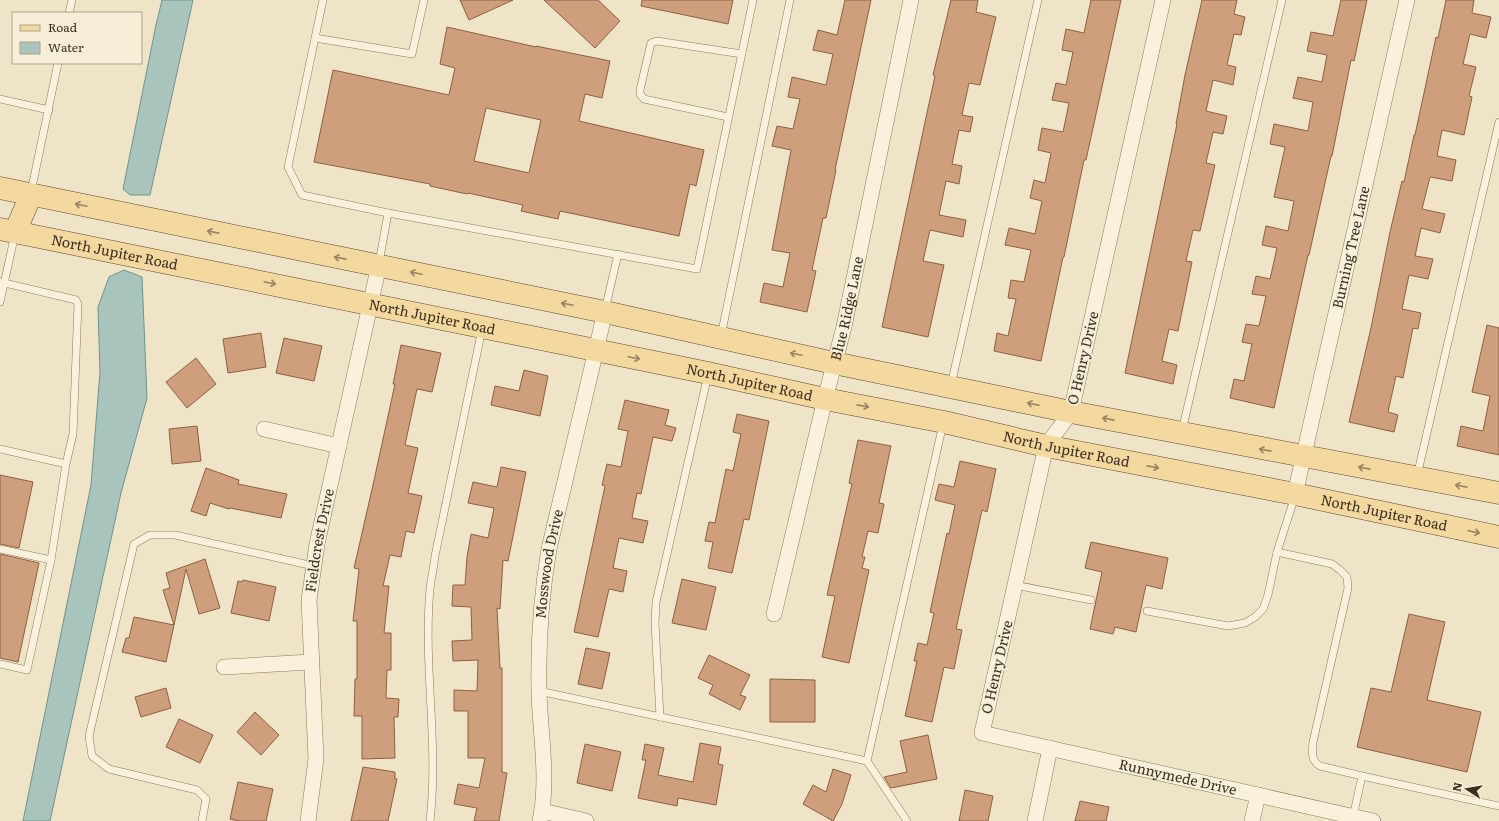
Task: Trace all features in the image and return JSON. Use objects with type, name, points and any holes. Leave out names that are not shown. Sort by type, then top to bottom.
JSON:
[{"type":"main road","points":[[0,188],[605,312],[1071,412],[1499,493]]},
{"type":"main road","points":[[8,230],[31,195]]},
{"type":"main road","name":"North Jupiter Road","points":[[8,230],[232,275],[371,305],[483,326],[825,399],[944,422],[1046,446],[1295,494],[1499,537]]},
{"type":"street","name":"Blue Ridge Lane","points":[[774,614],[834,362],[844,327],[911,0]]},
{"type":"street","name":"O Henry Drive","points":[[982,733],[1046,446],[1071,412],[1163,0]]},
{"type":"street","name":"Burning Tree Lane","points":[[1295,494],[1406,0]]},
{"type":"street","name":"Fieldcrest Drive","points":[[308,821],[316,759],[309,600],[317,544],[371,305],[378,265]]},
{"type":"street","name":"Mosswood Drive","points":[[541,816],[544,774],[539,691],[540,617],[543,587],[549,549],[605,312]]},
{"type":"street","points":[[264,429],[340,446]]},
{"type":"street","points":[[224,667],[311,662]]},
{"type":"street","name":"Runnymede Drive","points":[[982,733],[1363,819]]},
{"type":"street","points":[[1035,821],[1050,748]]},
{"type":"street","points":[[1252,821],[1258,795]]},
{"type":"street","points":[[541,816],[586,821]]},
{"type":"lane","points":[[69,12],[72,0]]},
{"type":"lane","points":[[323,0],[288,167],[302,195],[388,213],[697,268],[753,0]]},
{"type":"lane","points":[[315,38],[412,54],[424,0]]},
{"type":"lane","points":[[721,338],[790,0]]},
{"type":"lane","points":[[950,387],[1038,0]]},
{"type":"lane","points":[[1181,433],[1282,0]]},
{"type":"lane","points":[[728,117],[644,98],[640,94],[640,90],[651,44],[657,41],[742,54]]},
{"type":"lane","points":[[31,195],[58,64]]},
{"type":"lane","points":[[0,99],[49,110]]},
{"type":"lane","points":[[1417,478],[1499,122]]},
{"type":"lane","points":[[378,265],[388,213]]},
{"type":"lane","points":[[0,302],[8,230]]},
{"type":"lane","points":[[605,312],[618,254]]},
{"type":"lane","points":[[0,664],[26,670],[51,560],[66,464],[73,434],[78,304],[76,300],[2,283]]},
{"type":"lane","points":[[430,821],[433,775],[429,655],[430,589],[483,326]]},
{"type":"lane","points":[[660,717],[655,623],[656,602],[708,373]]},
{"type":"lane","points":[[868,761],[944,422]]},
{"type":"lane","points":[[0,449],[66,464]]},
{"type":"lane","points":[[1147,611],[1228,626],[1245,623],[1255,617],[1263,609],[1268,595],[1277,552],[1295,494]]},
{"type":"lane","points":[[202,821],[206,799],[197,790],[109,770],[92,756],[89,736],[134,544],[150,534],[175,535],[314,566]]},
{"type":"lane","points":[[0,549],[51,560]]},
{"type":"lane","points":[[1277,552],[1332,564],[1347,577],[1348,588],[1313,742],[1312,753],[1314,760],[1320,766],[1499,806]]},
{"type":"lane","points":[[1015,585],[1091,600]]},
{"type":"lane","points":[[539,691],[868,761],[907,821]]},
{"type":"lane","points":[[1362,776],[1363,819]]},
{"type":"water","points":[[162,0],[193,0],[150,195],[130,195],[123,189]]},
{"type":"water","points":[[124,270],[142,277],[147,398],[121,493],[50,821],[23,821],[91,485],[100,372],[98,307],[109,277]]},
{"type":"building","points":[[460,0],[513,0],[469,20]]},
{"type":"building","points":[[544,0],[598,0],[620,21],[595,48]]},
{"type":"building","points":[[642,0],[733,0],[728,24],[641,6]]},
{"type":"building","points":[[845,0],[871,0],[826,218],[823,218],[812,270],[816,271],[807,312],[760,302],[764,283],[783,287],[790,253],[772,250],[791,150],[772,146],[777,126],[793,129],[800,99],[788,97],[792,77],[826,85],[833,54],[813,50],[818,30],[837,35]]},
{"type":"building","points":[[951,0],[978,0],[976,12],[996,17],[980,85],[969,83],[962,115],[973,117],[970,132],[959,130],[952,164],[962,166],[959,184],[946,181],[939,215],[966,220],[963,237],[930,230],[923,261],[944,265],[928,337],[882,327],[935,76],[933,75]]},
{"type":"building","points":[[1091,0],[1121,0],[1086,160],[1084,160],[1041,361],[994,351],[997,333],[1008,336],[1016,299],[1008,298],[1011,280],[1024,282],[1031,250],[1005,245],[1009,228],[1035,234],[1042,201],[1030,198],[1034,180],[1045,183],[1051,153],[1038,150],[1042,128],[1063,132],[1069,103],[1052,100],[1056,83],[1066,85],[1073,52],[1062,50],[1066,29],[1084,33]]},
{"type":"building","points":[[1202,0],[1237,0],[1234,14],[1245,17],[1241,35],[1234,34],[1227,65],[1236,67],[1233,85],[1213,80],[1206,111],[1227,116],[1223,134],[1213,132],[1206,163],[1215,165],[1200,231],[1193,230],[1186,261],[1192,262],[1178,331],[1169,329],[1162,361],[1177,365],[1173,384],[1125,373],[1177,124],[1185,75]]},
{"type":"building","points":[[1341,0],[1367,0],[1354,61],[1351,60],[1332,156],[1274,408],[1230,398],[1234,379],[1244,381],[1252,344],[1242,342],[1246,324],[1259,326],[1266,296],[1252,294],[1256,276],[1270,279],[1277,248],[1262,245],[1266,226],[1288,231],[1294,201],[1274,197],[1285,147],[1270,144],[1274,124],[1308,131],[1313,102],[1293,98],[1298,77],[1322,82],[1327,55],[1307,51],[1311,32],[1333,36]]},
{"type":"building","points":[[1446,0],[1474,0],[1472,13],[1491,17],[1486,38],[1470,34],[1463,64],[1476,67],[1469,96],[1472,97],[1464,135],[1442,130],[1437,156],[1456,160],[1452,181],[1430,177],[1422,209],[1445,214],[1440,233],[1421,228],[1415,256],[1433,259],[1428,279],[1409,275],[1402,309],[1421,313],[1418,329],[1413,328],[1403,378],[1396,376],[1388,412],[1398,415],[1394,432],[1349,422],[1371,328],[1390,232],[1402,181],[1404,182],[1436,37],[1438,38]]},
{"type":"building","points":[[447,27],[536,47],[610,61],[602,98],[585,94],[579,121],[704,150],[696,186],[690,184],[679,236],[560,211],[558,219],[521,211],[523,205],[430,186],[430,184],[314,162],[333,70],[449,95],[455,68],[440,64]],"holes":[[[486,108],[541,120],[529,173],[474,161]]]},
{"type":"building","points":[[1487,325],[1499,328],[1499,455],[1457,446],[1461,426],[1483,431],[1490,396],[1472,392]]},
{"type":"building","points":[[261,333],[266,367],[228,373],[223,339]]},
{"type":"building","points":[[284,338],[322,346],[314,381],[276,373]]},
{"type":"building","points":[[401,345],[441,353],[432,392],[417,389],[405,445],[418,448],[408,493],[422,496],[414,533],[406,531],[401,557],[390,555],[383,586],[389,586],[384,633],[391,633],[391,670],[387,670],[386,698],[399,699],[398,717],[394,717],[395,758],[362,759],[362,716],[354,716],[355,679],[357,679],[357,621],[353,621],[359,569],[354,568],[395,384],[393,384]]},
{"type":"building","points":[[196,358],[216,384],[187,408],[166,382]]},
{"type":"building","points":[[524,370],[548,376],[540,416],[491,405],[495,386],[519,391]]},
{"type":"building","points":[[625,400],[669,410],[665,425],[676,428],[672,441],[653,437],[641,494],[637,493],[632,518],[648,521],[643,543],[619,538],[613,568],[627,571],[623,592],[609,589],[598,637],[574,632],[605,486],[602,485],[607,464],[621,467],[628,431],[618,429]]},
{"type":"building","points":[[737,414],[769,421],[749,520],[744,519],[732,573],[708,568],[713,542],[705,541],[709,522],[715,523],[726,469],[733,471],[741,434],[733,432]]},
{"type":"building","points":[[197,426],[201,461],[172,464],[169,429]]},
{"type":"building","points":[[858,440],[891,446],[879,503],[884,504],[878,533],[868,531],[862,557],[865,557],[862,568],[869,570],[849,663],[822,657],[835,596],[827,595],[852,484],[849,483]]},
{"type":"building","points":[[960,461],[996,469],[987,512],[982,510],[956,629],[962,630],[954,669],[944,667],[932,722],[905,716],[917,661],[914,661],[918,643],[927,645],[934,613],[930,612],[947,533],[949,534],[955,505],[935,500],[939,484],[954,487]]},
{"type":"building","points":[[501,467],[526,472],[508,561],[503,560],[500,609],[497,608],[500,668],[502,668],[502,772],[507,773],[499,821],[474,821],[477,808],[454,804],[458,784],[479,788],[485,758],[468,758],[468,711],[454,711],[454,690],[477,691],[478,660],[453,661],[452,641],[472,640],[471,607],[452,606],[453,585],[465,585],[467,557],[471,534],[488,538],[494,508],[468,503],[473,482],[497,487]]},
{"type":"building","points":[[206,468],[239,480],[238,484],[287,494],[281,518],[229,509],[210,503],[206,516],[191,511]]},
{"type":"building","points":[[0,475],[33,482],[19,548],[0,544]]},
{"type":"building","points":[[1091,542],[1168,558],[1162,589],[1146,585],[1136,632],[1115,627],[1113,634],[1090,629],[1102,572],[1085,568]]},
{"type":"building","points":[[0,554],[39,563],[18,662],[0,658]]},
{"type":"building","points":[[205,559],[220,608],[199,614],[186,569],[174,625],[163,590],[170,588],[166,573]]},
{"type":"building","points":[[682,579],[716,587],[706,630],[672,623]]},
{"type":"building","points":[[243,580],[276,587],[269,621],[231,613],[238,581],[242,582]]},
{"type":"building","points":[[1409,614],[1445,622],[1427,700],[1481,712],[1467,772],[1357,747],[1371,688],[1391,692]]},
{"type":"building","points":[[134,617],[174,625],[166,662],[122,652],[126,638],[129,638]]},
{"type":"building","points":[[586,648],[610,653],[602,689],[578,684]]},
{"type":"building","points":[[709,655],[750,675],[740,695],[746,697],[740,710],[709,694],[713,685],[698,678]]},
{"type":"building","points":[[770,679],[815,680],[815,722],[770,722]]},
{"type":"building","points":[[166,688],[171,708],[141,717],[135,697]]},
{"type":"building","points":[[255,712],[279,735],[261,755],[237,732]]},
{"type":"building","points":[[179,719],[213,735],[200,763],[166,747]]},
{"type":"building","points":[[928,735],[937,779],[891,788],[884,777],[907,772],[900,741]]},
{"type":"building","points":[[700,743],[721,747],[718,764],[723,765],[716,805],[678,798],[677,806],[638,798],[646,760],[642,760],[645,744],[664,748],[658,775],[693,782]]},
{"type":"building","points":[[585,744],[621,752],[612,791],[577,783]]},
{"type":"building","points":[[363,767],[395,772],[395,779],[397,779],[388,821],[351,821]]},
{"type":"building","points":[[833,769],[851,775],[842,804],[833,821],[803,804],[813,785],[826,792]]},
{"type":"building","points":[[238,782],[273,789],[266,821],[239,821],[230,819]]},
{"type":"building","points":[[965,790],[993,796],[988,821],[959,821]]},
{"type":"building","points":[[1080,801],[1109,807],[1106,821],[1075,821]]}]
